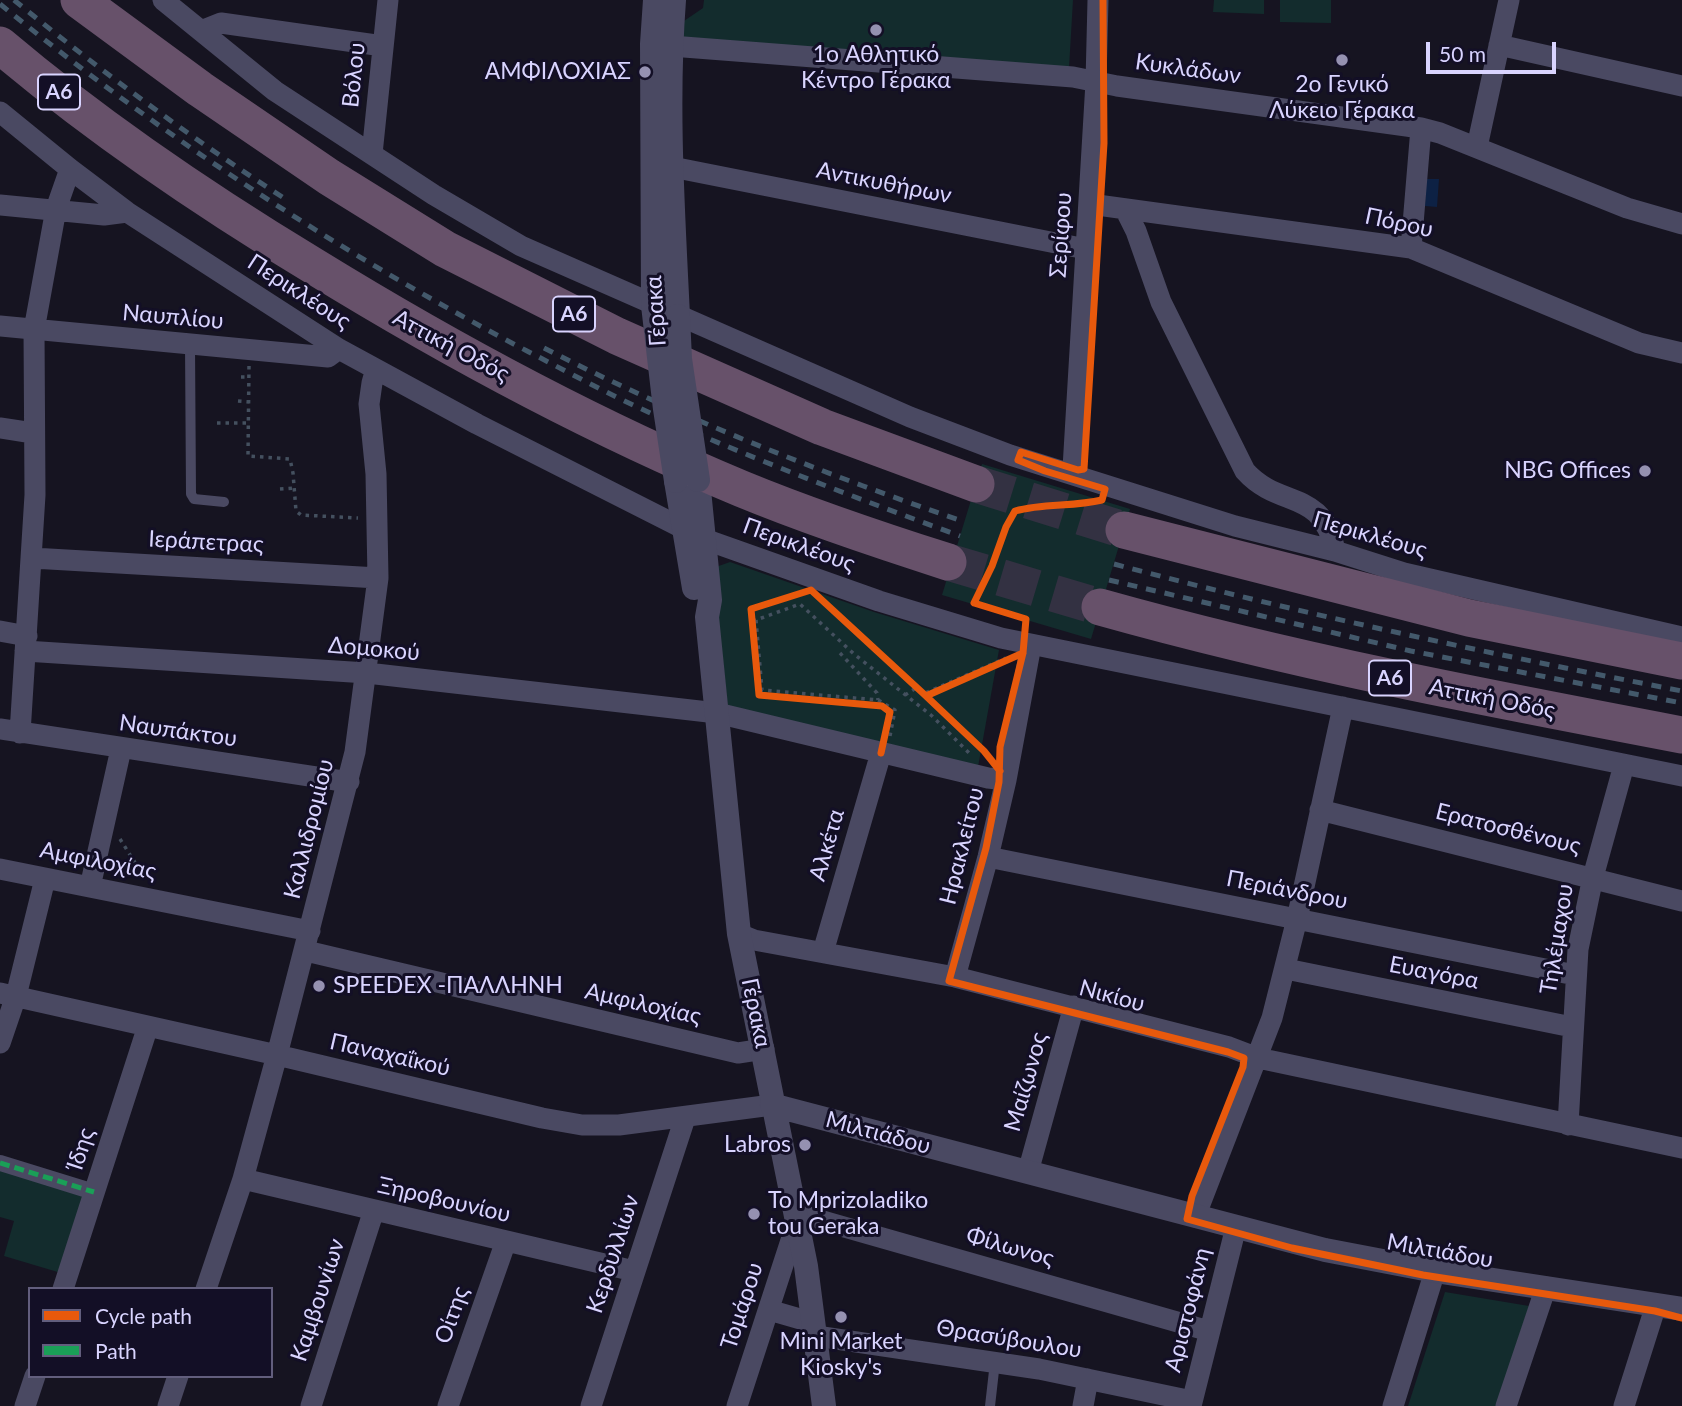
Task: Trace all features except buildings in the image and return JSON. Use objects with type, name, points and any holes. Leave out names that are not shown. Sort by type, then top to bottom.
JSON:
[{"type":"highway","name":"Α6","points":[[79,0],[200,89],[329,177],[445,249],[617,336],[809,421],[976,484]]},
{"type":"highway","name":"Αττική Οδός","points":[[0,45],[118,138],[212,204],[414,328],[605,428],[744,490],[867,536],[948,562]]},
{"type":"highway","points":[[0,63],[25,82],[118,138]]},
{"type":"highway","points":[[1124,530],[1469,618],[1682,661]]},
{"type":"highway","name":"Αττική Οδός","points":[[1100,607],[1190,632],[1418,684],[1682,735]]},
{"type":"street","name":"Περικλέους","points":[[163,0],[275,91],[434,195],[521,246],[910,417],[1010,455],[1235,526],[1335,551],[1404,573],[1682,637]]},
{"type":"street","name":"Βόλου","points":[[372,155],[388,0]]},
{"type":"street","name":"Γέρακα","points":[[655,0],[652,44],[653,305],[665,409],[710,600],[707,617],[739,934],[796,1217],[815,1329],[824,1406]]},
{"type":"street","name":"Γέρακα","points":[[674,0],[671,46],[672,167],[680,359],[694,534]]},
{"type":"street","name":"Σερίφου","points":[[1070,473],[1073,468],[1090,204],[1098,0]]},
{"type":"street","points":[[1477,147],[1509,0]]},
{"type":"street","points":[[201,31],[221,23],[383,47]]},
{"type":"street","points":[[1499,45],[1682,86]]},
{"type":"street","name":"Κυκλάδων","points":[[671,46],[1073,77],[1421,128],[1477,147],[1627,208],[1682,224]]},
{"type":"street","name":"Περικλέους","points":[[0,112],[127,212],[339,349],[477,424],[694,534],[891,605],[979,632],[1021,649],[1343,707],[1682,776]]},
{"type":"street","points":[[1412,248],[1421,128]]},
{"type":"street","name":"Αντικυθήρων","points":[[672,167],[1087,249]]},
{"type":"street","points":[[10,731],[26,644],[32,558],[35,495],[34,330],[56,209],[69,169]]},
{"type":"street","name":"Πόρου","points":[[1090,204],[1412,248],[1639,343],[1682,353]]},
{"type":"street","points":[[0,205],[104,215],[127,212]]},
{"type":"street","points":[[1125,209],[1136,231],[1161,302],[1245,471],[1256,484],[1316,509],[1331,531],[1335,551]]},
{"type":"street","name":"Ναυπλίου","points":[[0,326],[328,357],[339,349]]},
{"type":"street","name":"Καλλιδρομίου","points":[[207,1287],[243,1179],[349,782],[367,673],[378,578],[378,519],[369,404],[376,369]]},
{"type":"street","points":[[0,428],[33,433]]},
{"type":"street","name":"Ιεράπετρας","points":[[32,558],[378,578]]},
{"type":"street","name":"Δομοκού","points":[[0,631],[26,644],[367,673],[717,713],[883,754],[1002,779]]},
{"type":"street","name":"Ηρακλείτου","points":[[955,977],[988,857],[1021,649]]},
{"type":"street","points":[[1195,1217],[1258,1058],[1286,969],[1343,707]]},
{"type":"street","name":"Ναυπάκτου","points":[[10,731],[349,782]]},
{"type":"street","points":[[90,887],[121,749]]},
{"type":"street","name":"Αλκέτα","points":[[823,952],[883,754]]},
{"type":"street","name":"Τηλέμαχου","points":[[1569,1125],[1575,975],[1580,937],[1593,877],[1624,765]]},
{"type":"street","name":"Ερατοσθένους","points":[[1320,810],[1682,901]]},
{"type":"street","name":"Περιάνδρου","points":[[988,857],[1575,975]]},
{"type":"street","name":"Αμφιλοχίας","points":[[0,869],[90,887],[308,941],[738,1053],[764,1049]]},
{"type":"street","points":[[0,1042],[8,995],[45,879]]},
{"type":"street","name":"Νικίου","points":[[739,934],[754,940],[955,977],[1229,1047],[1258,1058],[1682,1148]]},
{"type":"street","name":"Ευαγόρα","points":[[1286,969],[1572,1027]]},
{"type":"street","name":"Παναχαΐκού","points":[[8,995],[582,1125],[620,1125],[772,1105]]},
{"type":"street","name":"Μαίζωνος","points":[[1028,1172],[1074,1006]]},
{"type":"street","name":"Ίδης","points":[[64,1287],[148,1026]]},
{"type":"street","name":"Μιλτιάδου","points":[[772,1105],[1325,1250],[1435,1271],[1682,1309]]},
{"type":"street","name":"Κερδυλλίων","points":[[591,1406],[685,1118]]},
{"type":"street","points":[[0,1163],[94,1192]]},
{"type":"street","name":"Ξηροβουνίου","points":[[243,1179],[634,1271]]},
{"type":"street","name":"Καμβουνίων","points":[[311,1406],[374,1210]]},
{"type":"street","name":"Τομάρου","points":[[737,1406],[796,1217]]},
{"type":"street","name":"Φίλωνος","points":[[796,1217],[1209,1331]]},
{"type":"street","name":"Αριστοφάνη","points":[[1191,1404],[1236,1227]]},
{"type":"street","name":"Οίτης","points":[[448,1406],[506,1241]]},
{"type":"street","points":[[1393,1406],[1435,1271]]},
{"type":"street","points":[[1506,1406],[1546,1287]]},
{"type":"street","points":[[1624,1406],[1656,1305]]},
{"type":"street","name":"Θρασύβουλου","points":[[769,1310],[815,1329],[1088,1379],[1191,1404]]},
{"type":"street","points":[[25,1406],[34,1378]]},
{"type":"street","points":[[168,1406],[177,1378]]},
{"type":"street","points":[[1083,1406],[1088,1379]]},
{"type":"lane","points":[[190,345],[191,494],[194,499],[224,502]]},
{"type":"lane","points":[[990,1406],[995,1362]]},
{"type":"path","points":[[249,350],[248,456],[290,459],[296,511],[302,515],[378,519]]},
{"type":"path","points":[[241,377],[249,377]]},
{"type":"path","points":[[238,401],[249,402]]},
{"type":"path","points":[[217,423],[249,423]]},
{"type":"path","points":[[280,489],[294,488]]},
{"type":"path","points":[[883,754],[895,710],[878,700],[762,690],[756,620],[800,604],[932,716],[986,768],[1002,779]]},
{"type":"path","points":[[751,609],[759,695],[882,706],[890,712],[883,754]]},
{"type":"path","points":[[909,681],[923,694],[1021,649],[1023,653],[926,696]]},
{"type":"path","points":[[840,653],[877,693],[878,700]]},
{"type":"path","points":[[905,695],[916,688]]},
{"type":"path","points":[[916,688],[934,704]]},
{"type":"path","points":[[106,812],[111,827],[149,884]]},
{"type":"green space","name":"1ο Αθλητικό Κέντρο Γέρακα","points":[[704,0],[1073,0],[1069,68],[681,37],[681,23],[703,8]]},
{"type":"green space","points":[[1214,0],[1264,0],[1264,14],[1213,12]]},
{"type":"green space","points":[[1280,0],[1331,0],[1331,23],[1280,22]]},
{"type":"green space","points":[[982,464],[1130,509],[1091,639],[942,595]]},
{"type":"green space","points":[[730,562],[874,612],[999,650],[978,767],[728,709],[713,568]]},
{"type":"green space","points":[[0,1168],[86,1194],[61,1273],[4,1256],[14,1221],[0,1217]]},
{"type":"green space","points":[[1445,1292],[1529,1306],[1496,1406],[1408,1406]]},
{"type":"water","points":[[1426,179],[1439,179],[1437,207],[1425,206]]},
{"type":"tunnel","points":[[976,484],[1124,530]]},
{"type":"tunnel","points":[[948,562],[1100,607]]},
{"type":"railway","points":[[14,0],[148,104],[287,200]]},
{"type":"railway","points":[[0,4],[125,101],[255,191],[457,313],[601,389],[685,428],[960,536]]},
{"type":"railway","points":[[544,348],[646,397],[751,442],[857,484],[965,522]]},
{"type":"railway","points":[[1114,564],[1396,632],[1682,691]]},
{"type":"railway","points":[[1109,580],[1411,651],[1682,703]]},
{"type":"marked path","points":[[0,1163],[94,1192]]},
{"type":"cycle path","points":[[1103,0],[1104,143],[1084,469],[1078,470],[1021,452],[1018,460],[1105,489],[1102,500],[1015,511],[974,603],[1026,619],[1023,653],[1000,747],[999,782],[986,848],[949,981],[1244,1058],[1243,1067],[1192,1196],[1187,1219],[1292,1248],[1423,1275],[1655,1311],[1682,1318]]},
{"type":"cycle path","points":[[881,753],[890,712],[882,706],[759,695],[751,609],[811,590],[926,696],[1023,653]]},
{"type":"cycle path","points":[[926,696],[984,751],[1000,771]]},
{"type":"place","name":"1ο Αθλητικό Κέντρο Γέρακα","points":[[876,30]]},
{"type":"place","name":"2ο Γενικό Λύκειο Γέρακα","points":[[1342,60]]},
{"type":"place","name":"ΑΜΦΙΛΟΧΙΑΣ","points":[[645,72]]},
{"type":"place","name":"NBG Offices","points":[[1645,471]]},
{"type":"place","name":"SPEEDEX -ΠΑΛΛΗΝΗ","points":[[319,986]]},
{"type":"place","name":"Labros","points":[[805,1145]]},
{"type":"place","name":"To Mprizoladiko tou Geraka","points":[[754,1214]]},
{"type":"place","name":"Mini Market Kiosky's","points":[[841,1317]]}]
